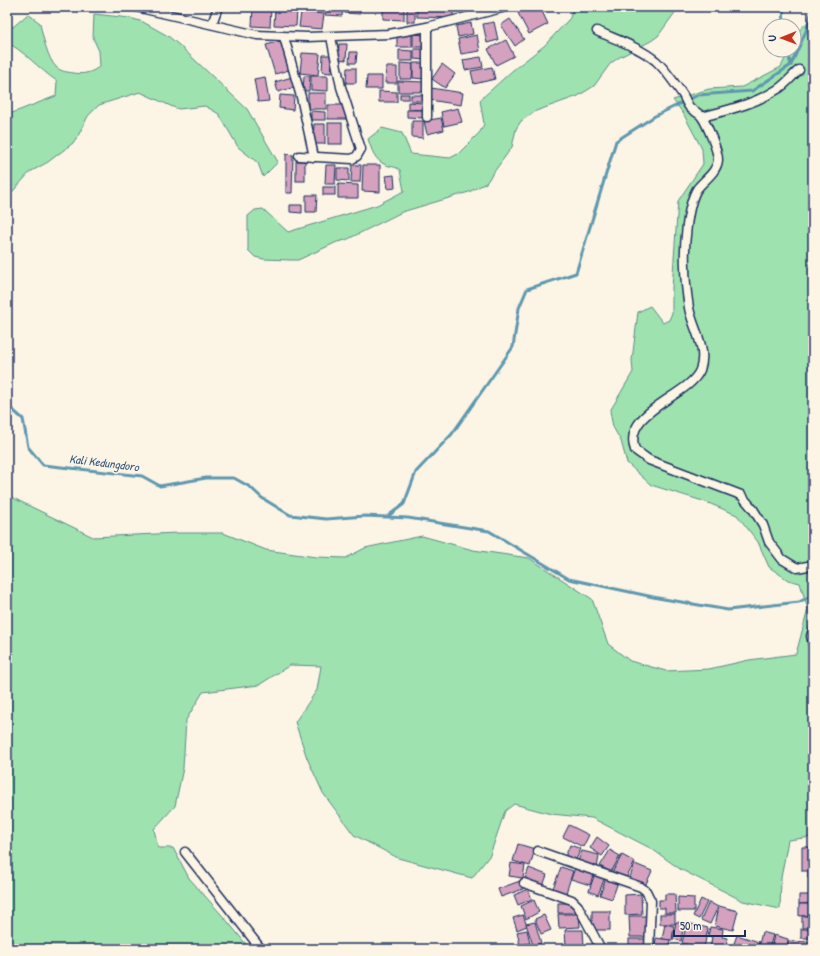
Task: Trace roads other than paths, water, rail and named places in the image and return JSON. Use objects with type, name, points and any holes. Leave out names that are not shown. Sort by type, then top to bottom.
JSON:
[{"type":"street","points":[[136,7],[256,35],[284,37],[331,37],[389,34],[427,28],[506,7]]},
{"type":"street","points":[[212,24],[218,7]]},
{"type":"street","points":[[427,28],[427,117]]},
{"type":"street","points":[[597,31],[628,45],[657,62],[683,95],[690,107],[702,117],[714,143],[718,159],[716,166],[697,190],[691,202],[688,215],[684,265],[690,310],[701,344],[702,361],[698,375],[648,413],[641,421],[634,436],[634,446],[637,453],[648,460],[741,495],[753,509],[763,525],[769,542],[782,558],[797,568],[813,565]]},
{"type":"street","points":[[284,37],[301,98],[314,157]]},
{"type":"street","points":[[299,156],[352,159],[357,156],[361,149],[341,87],[331,37]]},
{"type":"street","points":[[702,117],[744,106],[759,100],[779,88],[799,70]]},
{"type":"street","points":[[813,631],[811,636],[813,644]]},
{"type":"street","points":[[538,851],[641,887],[646,891],[651,901],[649,949]]},
{"type":"street","points":[[185,852],[262,949]]},
{"type":"street","points":[[524,883],[572,900],[578,906],[601,949]]},
{"type":"waterway","points":[[783,7],[784,18]]},
{"type":"waterway","points":[[388,516],[404,504],[416,472],[452,434],[513,347],[519,308],[527,289],[576,273],[616,141],[655,116],[698,95],[752,91],[791,65],[806,31],[813,7]]},
{"type":"waterway","points":[[789,58],[791,65]]},
{"type":"waterway","name":"Kali Kedungdoro","points":[[7,405],[23,419],[28,447],[43,465],[142,476],[160,486],[206,478],[234,478],[250,487],[262,498],[290,515],[326,519],[365,516],[408,518],[489,531],[569,579],[658,598],[728,610],[799,602],[813,595]]}]
